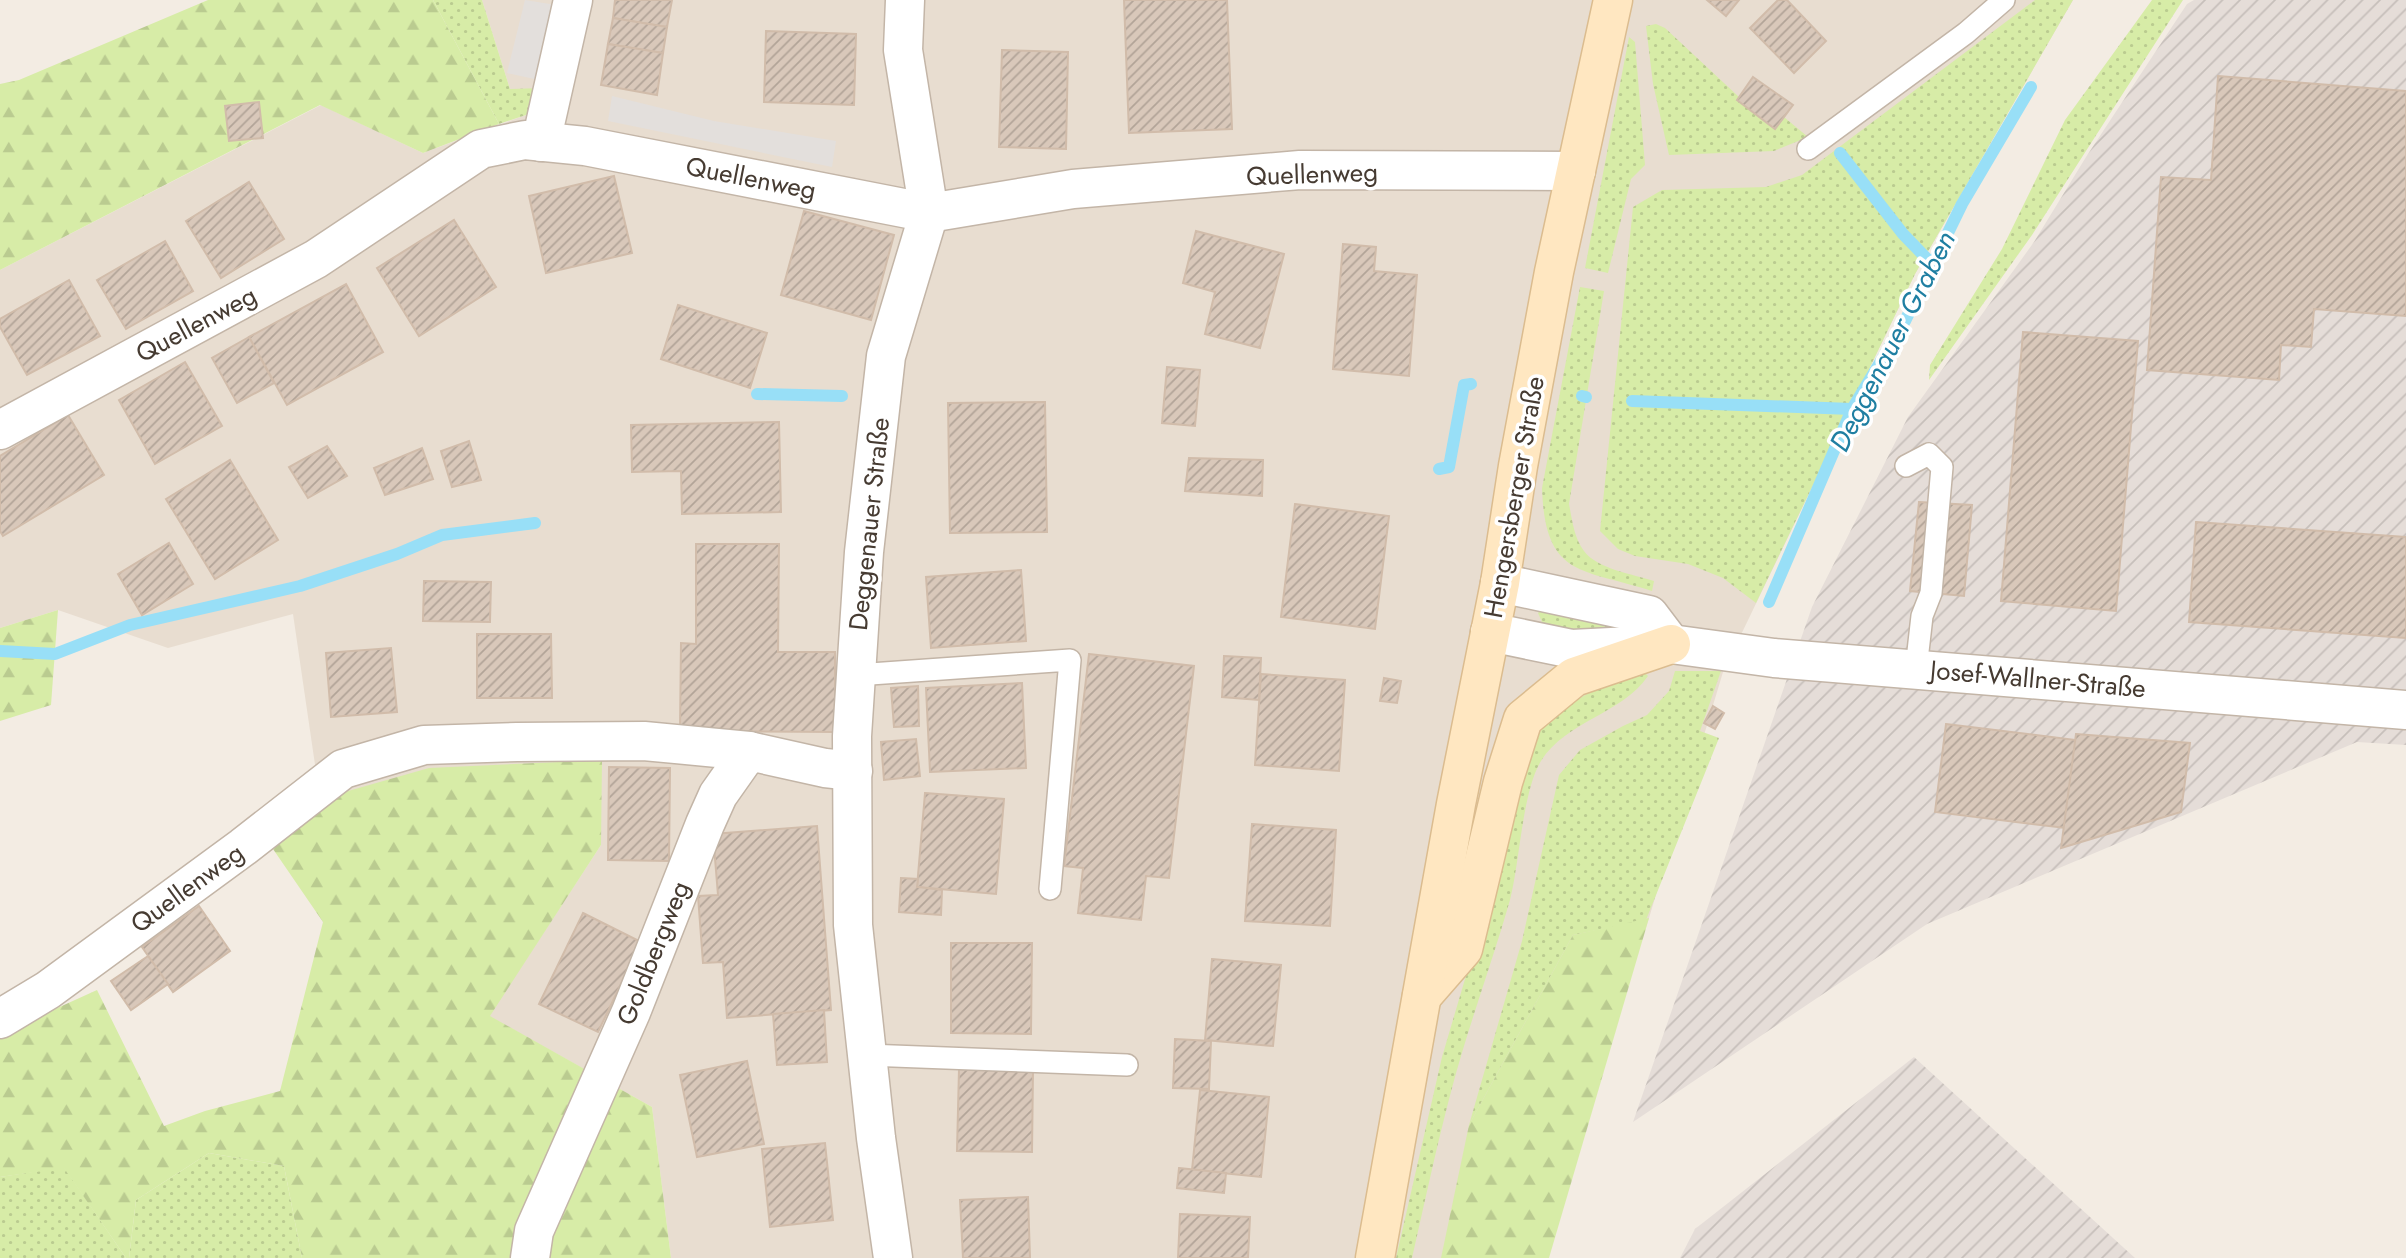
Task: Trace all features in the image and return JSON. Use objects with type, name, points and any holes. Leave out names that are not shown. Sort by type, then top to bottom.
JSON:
[{"type":"main road","name":"Hengersberger Straße","points":[[1375,1258],[1456,804],[1500,583],[1522,440],[1554,272],[1613,0]]},
{"type":"main road","points":[[1422,996],[1463,949],[1503,782],[1523,719],[1574,677],[1671,644]]},
{"type":"street","points":[[541,142],[573,0]]},
{"type":"street","name":"Deggenauer Straße","points":[[893,1258],[876,1138],[853,925],[852,736],[864,552],[886,356],[929,212],[903,50],[905,0]]},
{"type":"street","name":"Quellenweg","points":[[0,430],[316,259],[481,149],[525,140],[584,146],[929,212],[1073,189],[1300,170],[1576,171]]},
{"type":"street","points":[[1500,583],[1649,615],[1671,644]]},
{"type":"street","name":"Josef-Wallner-Straße","points":[[1490,632],[1572,649],[1671,644],[1774,658],[2406,710]]},
{"type":"street","name":"Quellenweg","points":[[0,1019],[69,975],[243,847],[343,769],[424,746],[644,741],[748,751]]},
{"type":"street","points":[[748,751],[825,768],[853,771]]},
{"type":"street","name":"Goldbergweg","points":[[530,1258],[534,1231],[631,1012],[705,824],[718,795],[748,751]]},
{"type":"lane","points":[[1808,149],[1966,33],[2004,0]]},
{"type":"lane","points":[[1906,466],[1929,454],[1942,467],[1931,593],[1922,616],[1916,669]]},
{"type":"lane","points":[[856,675],[1070,660],[1050,889]]},
{"type":"lane","points":[[867,1055],[1127,1065]]},
{"type":"shaded area","points":[[482,0],[2073,0],[1915,274],[1723,672],[1649,918],[1539,1258],[671,1258],[652,1107],[489,1016],[601,845],[320,799],[293,614],[168,648],[58,610],[0,628],[0,270],[321,105],[423,153],[534,112],[510,89]]},
{"type":"shaded area","points":[[525,0],[556,5],[539,80],[507,73]]},
{"type":"shaded area","points":[[2194,0],[2406,0],[2406,745],[2357,742],[1927,924],[1633,1122],[1812,607],[1908,417],[2034,242],[2086,157],[2187,4]]},
{"type":"shaded area","points":[[612,96],[714,121],[836,141],[832,167],[608,121]]},
{"type":"shaded area","points":[[1914,1057],[2135,1258],[1680,1258],[1695,1229]]},
{"type":"green space","points":[[208,0],[433,0],[499,124],[423,153],[320,105],[0,270],[0,84],[19,80]]},
{"type":"green space","points":[[433,0],[482,0],[510,89],[543,88],[535,112],[499,124]]},
{"type":"green space","points":[[2035,0],[2073,0],[1915,274],[1756,603],[1723,578],[1688,564],[1635,556],[1618,549],[1600,531],[1633,207],[1662,190],[1766,187],[1802,175]]},
{"type":"green space","points":[[2152,0],[2183,0],[2032,235],[1929,380],[1930,365],[2002,249],[2065,120]]},
{"type":"green space","points":[[1656,24],[1665,28],[1739,97],[1737,100],[1774,129],[1784,117],[1808,137],[1774,151],[1669,155],[1653,84],[1646,26]]},
{"type":"green space","points":[[1629,37],[1635,42],[1645,165],[1631,179],[1608,273],[1585,268]]},
{"type":"green space","points":[[1580,287],[1604,291],[1569,504],[1574,528],[1581,546],[1590,557],[1606,567],[1654,581],[1652,591],[1572,565],[1559,554],[1550,539],[1542,488]]},
{"type":"green space","points":[[1543,609],[1651,633],[1574,636],[1542,622],[1538,613]]},
{"type":"green space","points":[[58,610],[51,705],[0,721],[0,628]]},
{"type":"green space","points":[[1675,671],[1721,671],[1700,731],[1719,738],[1646,920],[1573,935],[1469,1125],[1522,941],[1559,775],[1580,750],[1647,715],[1669,691]]},
{"type":"green space","points":[[1625,674],[1648,676],[1624,700],[1565,736],[1552,747],[1535,774],[1525,809],[1510,900],[1452,1088],[1412,1258],[1396,1258],[1442,1057],[1491,891],[1520,758],[1541,730],[1576,700]]},
{"type":"green space","points":[[602,760],[601,845],[490,1016],[652,1107],[671,1258],[302,1258],[284,1166],[209,1153],[136,1200],[129,1258],[126,1258],[64,1168],[0,1177],[0,1034],[97,990],[164,1126],[205,1111],[280,1091],[323,922],[273,849],[320,799],[429,768]]},
{"type":"green space","points":[[1649,918],[1549,1258],[1441,1258],[1469,1125],[1573,935]]},
{"type":"green space","points":[[209,1153],[284,1166],[302,1258],[129,1258],[136,1200]]},
{"type":"green space","points":[[64,1167],[126,1258],[0,1258],[0,1177]]},
{"type":"building","points":[[615,0],[672,0],[667,27],[613,18]]},
{"type":"building","points":[[1124,0],[1227,0],[1232,129],[1129,133]]},
{"type":"building","points":[[1707,0],[1739,0],[1726,16]]},
{"type":"building","points":[[1778,0],[1787,0],[1826,41],[1794,73],[1750,28]]},
{"type":"building","points":[[613,18],[667,27],[663,53],[608,44]]},
{"type":"building","points":[[766,31],[856,34],[854,105],[764,102]]},
{"type":"building","points":[[608,44],[663,53],[657,95],[601,85]]},
{"type":"building","points":[[1002,50],[1068,52],[1066,149],[999,147]]},
{"type":"building","points":[[2218,76],[2406,91],[2406,316],[2314,309],[2311,347],[2281,345],[2279,380],[2147,370],[2161,177],[2211,180]]},
{"type":"building","points":[[1753,77],[1793,105],[1775,129],[1737,100]]},
{"type":"building","points":[[259,102],[263,138],[229,141],[225,106]]},
{"type":"building","points":[[614,176],[632,253],[546,273],[529,196]]},
{"type":"building","points":[[249,182],[284,239],[221,278],[186,221]]},
{"type":"building","points":[[804,211],[894,235],[871,320],[781,295]]},
{"type":"building","points":[[454,220],[496,287],[419,336],[377,268]]},
{"type":"building","points":[[1196,231],[1284,254],[1260,348],[1205,334],[1215,292],[1183,283]]},
{"type":"building","points":[[165,241],[193,291],[126,329],[97,280]]},
{"type":"building","points":[[1343,244],[1376,247],[1374,271],[1417,275],[1409,376],[1333,369]]},
{"type":"building","points":[[69,280],[100,336],[27,375],[0,327],[0,319]]},
{"type":"building","points":[[346,284],[383,352],[287,405],[249,337]]},
{"type":"building","points":[[678,305],[767,333],[750,388],[661,359]]},
{"type":"building","points":[[2023,332],[2138,341],[2116,611],[2001,601]]},
{"type":"building","points":[[249,337],[274,383],[237,403],[212,358]]},
{"type":"building","points":[[185,362],[222,426],[155,464],[119,400]]},
{"type":"building","points":[[1167,367],[1200,370],[1195,426],[1162,423]]},
{"type":"building","points":[[1045,402],[1047,532],[950,533],[948,403]]},
{"type":"building","points":[[68,415],[104,475],[3,536],[0,531],[0,456]]},
{"type":"building","points":[[779,422],[781,512],[682,514],[681,471],[632,472],[631,425]]},
{"type":"building","points":[[469,441],[481,480],[452,487],[441,451]]},
{"type":"building","points":[[327,446],[347,476],[308,498],[289,467]]},
{"type":"building","points":[[422,448],[433,479],[385,495],[374,468]]},
{"type":"building","points":[[1189,458],[1263,460],[1262,496],[1185,491]]},
{"type":"building","points":[[230,460],[278,540],[215,579],[166,499]]},
{"type":"building","points":[[1919,502],[1972,505],[1964,596],[1910,591]]},
{"type":"building","points":[[1295,504],[1389,516],[1375,629],[1281,617]]},
{"type":"building","points":[[2196,522],[2406,537],[2406,638],[2189,622]]},
{"type":"building","points":[[169,543],[193,584],[142,615],[118,574]]},
{"type":"building","points":[[696,544],[779,544],[778,652],[835,652],[835,732],[680,731],[681,643],[696,644]]},
{"type":"building","points":[[1021,570],[1026,641],[931,648],[926,577]]},
{"type":"building","points":[[424,581],[491,582],[490,622],[423,621]]},
{"type":"building","points":[[477,634],[551,634],[552,698],[477,698]]},
{"type":"building","points":[[391,648],[397,712],[331,717],[326,653]]},
{"type":"building","points":[[1089,654],[1194,666],[1169,878],[1146,876],[1141,920],[1078,913],[1083,868],[1064,866]]},
{"type":"building","points":[[1224,656],[1261,658],[1259,700],[1222,697]]},
{"type":"building","points":[[1261,674],[1345,680],[1339,771],[1255,765]]},
{"type":"building","points":[[1384,678],[1401,681],[1397,703],[1380,701]]},
{"type":"building","points":[[1022,683],[1026,768],[930,772],[926,688]]},
{"type":"building","points":[[918,686],[919,726],[894,727],[891,688]]},
{"type":"building","points":[[1713,706],[1724,713],[1715,729],[1704,723]]},
{"type":"building","points":[[1946,724],[2076,740],[2065,828],[1935,812]]},
{"type":"building","points":[[2076,734],[2190,743],[2181,812],[2061,848]]},
{"type":"building","points":[[916,739],[920,776],[884,780],[881,742]]},
{"type":"building","points":[[609,767],[670,768],[669,861],[608,860]]},
{"type":"building","points":[[925,793],[1004,799],[996,894],[917,887]]},
{"type":"building","points":[[1252,824],[1336,830],[1330,926],[1245,921]]},
{"type":"building","points":[[817,826],[831,1010],[727,1018],[723,962],[703,963],[698,896],[718,895],[713,834]]},
{"type":"building","points":[[901,878],[918,879],[917,887],[942,890],[941,915],[899,912]]},
{"type":"building","points":[[199,906],[230,951],[173,992],[142,947]]},
{"type":"building","points":[[583,913],[641,942],[598,1032],[539,1004]]},
{"type":"building","points":[[951,943],[1032,943],[1031,1034],[951,1033]]},
{"type":"building","points":[[148,956],[168,984],[131,1010],[111,981]]},
{"type":"building","points":[[1212,959],[1281,965],[1273,1046],[1205,1040]]},
{"type":"building","points":[[824,1010],[827,1062],[777,1065],[773,1014]]},
{"type":"building","points":[[1175,1039],[1211,1041],[1209,1089],[1173,1088]]},
{"type":"building","points":[[747,1061],[764,1144],[697,1157],[680,1075]]},
{"type":"building","points":[[959,1069],[1033,1070],[1032,1152],[957,1151]]},
{"type":"building","points":[[1200,1090],[1269,1097],[1261,1177],[1192,1170]]},
{"type":"building","points":[[825,1143],[833,1220],[770,1227],[762,1149]]},
{"type":"building","points":[[1179,1168],[1226,1173],[1224,1193],[1177,1188]]},
{"type":"building","points":[[1028,1197],[1030,1258],[963,1258],[960,1200]]},
{"type":"building","points":[[1180,1214],[1250,1217],[1248,1258],[1178,1258]]},
{"type":"waterway","name":"Deggenauer Graben","points":[[1769,602],[1852,409],[1905,321],[1962,204],[2031,87]]},
{"type":"waterway","points":[[1840,153],[1903,234],[1932,264]]},
{"type":"waterway","points":[[1439,469],[1449,467],[1464,385],[1471,384]]},
{"type":"waterway","points":[[757,394],[842,396]]},
{"type":"waterway","points":[[1582,396],[1586,397]]},
{"type":"waterway","points":[[1632,401],[1852,409]]},
{"type":"waterway","points":[[0,651],[55,654],[130,625],[300,586],[397,554],[442,535],[535,523]]}]
